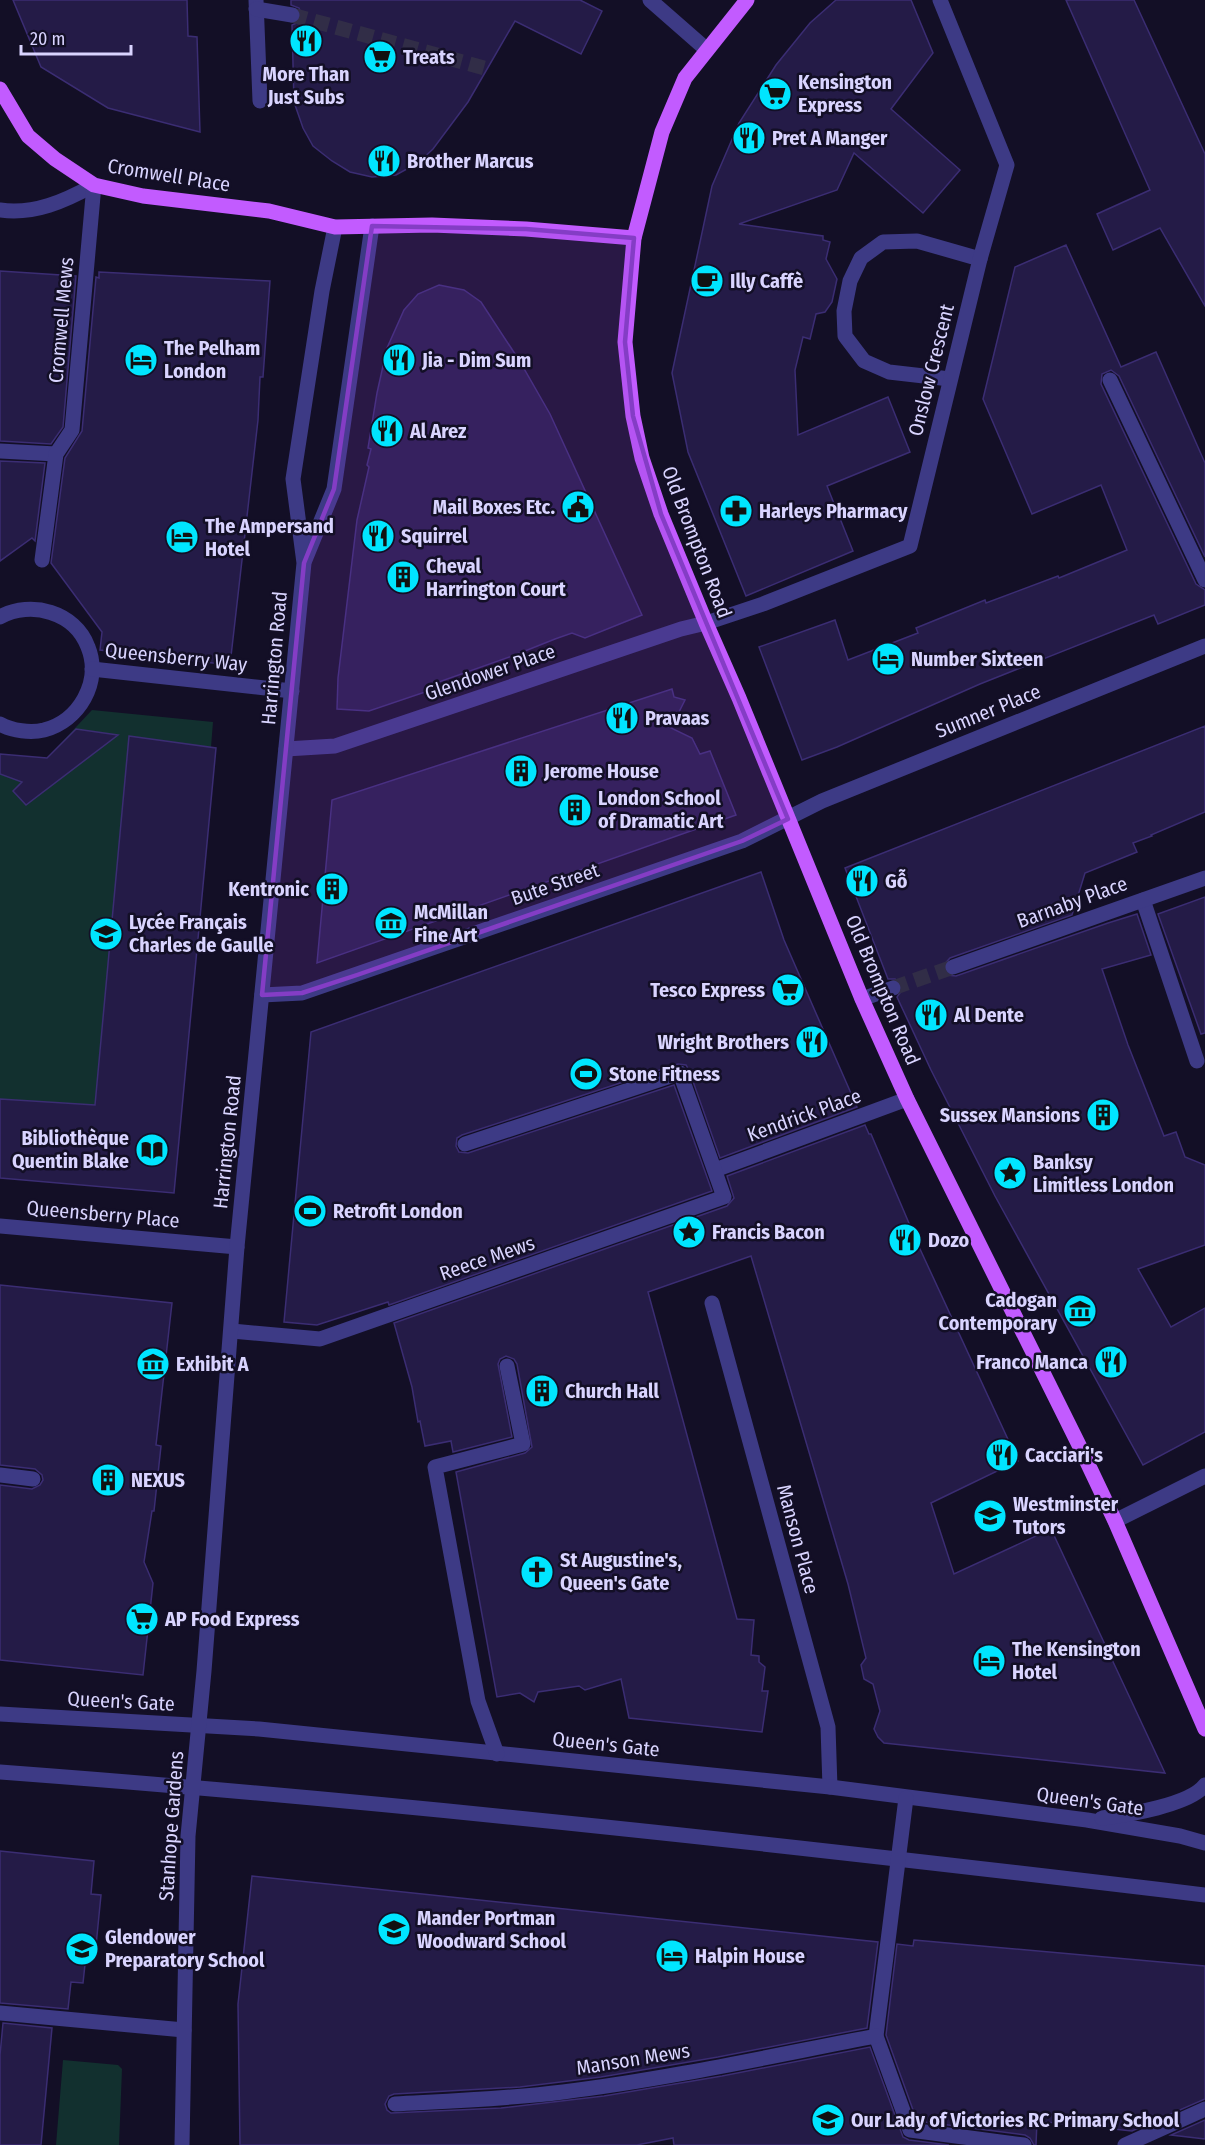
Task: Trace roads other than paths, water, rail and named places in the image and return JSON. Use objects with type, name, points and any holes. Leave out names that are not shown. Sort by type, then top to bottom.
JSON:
[{"type":"main road","name":"Old Brompton Road","points":[[747,0],[685,78],[670,110],[654,156],[634,238],[625,342],[633,416],[642,458],[661,514],[862,999],[907,1099],[1115,1521],[1205,1729]]},
{"type":"main road","points":[[0,89],[28,136],[55,159],[94,185]]},
{"type":"main road","name":"Cromwell Place","points":[[94,185],[143,196],[269,211],[335,227]]},
{"type":"main road","points":[[335,227],[432,225],[526,229],[634,238]]},
{"type":"street","points":[[650,0],[707,50]]},
{"type":"street","name":"Onslow Crescent","points":[[706,623],[763,604],[910,546],[980,259],[1007,165],[940,0]]},
{"type":"street","points":[[260,101],[256,4],[292,15]]},
{"type":"street","name":"Cromwell Place","points":[[0,210],[43,208],[71,198],[94,185]]},
{"type":"street","name":"Cromwell Mews","points":[[42,560],[56,454],[72,430],[94,185]]},
{"type":"street","name":"Harrington Road","points":[[304,563],[334,489],[372,226]]},
{"type":"street","name":"Harrington Road","points":[[199,1726],[237,1247],[304,563],[293,479],[322,291],[335,227]]},
{"type":"street","points":[[950,379],[889,372],[864,361],[845,336],[844,311],[850,281],[861,258],[883,242],[917,241],[980,259]]},
{"type":"street","points":[[1110,380],[1205,580]]},
{"type":"street","points":[[0,451],[56,454]]},
{"type":"street","name":"Queensberry Way","points":[[0,617],[11,611],[33,608],[57,614],[77,629],[88,647],[92,669],[91,684],[82,704],[73,715],[56,727],[34,732],[6,727],[0,723]]},
{"type":"street","name":"Glendower Place","points":[[286,749],[335,746],[681,629],[706,623]]},
{"type":"street","name":"Sumner Place","points":[[788,819],[822,801],[1205,646]]},
{"type":"street","name":"Queensberry Way","points":[[92,669],[291,691]]},
{"type":"street","name":"Bute Street","points":[[262,995],[302,993],[357,975],[742,841],[788,819]]},
{"type":"street","name":"Barnaby Place","points":[[953,967],[1205,878]]},
{"type":"street","points":[[1143,900],[1197,1061]]},
{"type":"street","points":[[862,999],[893,988]]},
{"type":"street","points":[[465,1144],[680,1073],[715,1170]]},
{"type":"street","name":"Kendrick Place","points":[[715,1170],[907,1099]]},
{"type":"street","name":"Reece Mews","points":[[232,1331],[321,1339],[724,1197],[715,1170]]},
{"type":"street","name":"Queensberry Place","points":[[0,1226],[237,1247]]},
{"type":"street","name":"Manson Place","points":[[712,1303],[828,1727],[830,1787]]},
{"type":"street","points":[[497,1754],[478,1701],[435,1467],[522,1444],[507,1366]]},
{"type":"street","points":[[0,1475],[33,1479]]},
{"type":"street","points":[[1115,1521],[1205,1476]]},
{"type":"street","name":"Queen's Gate","points":[[0,1714],[259,1729],[830,1787],[1087,1820],[1180,1836],[1205,1843]]},
{"type":"street","name":"Stanhope Gardens","points":[[182,2145],[188,1836],[199,1726]]},
{"type":"street","points":[[0,1772],[193,1786],[898,1858],[1205,1895]]},
{"type":"street","points":[[1087,1820],[1140,1813],[1189,1797],[1205,1785]]},
{"type":"street","points":[[906,1798],[876,2036],[910,2130],[1024,2145]]},
{"type":"street","points":[[0,2013],[184,2030]]},
{"type":"street","name":"Manson Mews","points":[[395,2104],[562,2092],[660,2078],[876,2036]]},
{"type":"street","points":[[1125,2145],[1205,2109]]},
{"type":"tunnel","points":[[292,15],[488,69]]},
{"type":"tunnel","points":[[893,988],[953,967]]},
{"type":"place","name":"More Than Just Subs","points":[[306,41]]},
{"type":"place","name":"Treats","points":[[380,57]]},
{"type":"place","name":"Kensington Express","points":[[775,94]]},
{"type":"place","name":"Pret A Manger","points":[[749,138]]},
{"type":"place","name":"Brother Marcus","points":[[384,161]]},
{"type":"place","name":"Illy Caffè","points":[[707,281]]},
{"type":"place","name":"The Pelham London","points":[[141,360]]},
{"type":"place","name":"Jia - Dim Sum","points":[[399,360]]},
{"type":"place","name":"Al Arez","points":[[387,431]]},
{"type":"place","name":"Mail Boxes Etc.","points":[[578,507]]},
{"type":"place","name":"Harleys Pharmacy","points":[[736,511]]},
{"type":"place","name":"Squirrel","points":[[378,536]]},
{"type":"place","name":"The Ampersand Hotel","points":[[182,537]]},
{"type":"place","name":"Cheval Harrington Court","points":[[403,577]]},
{"type":"place","name":"Number Sixteen","points":[[888,659]]},
{"type":"place","name":"Pravaas","points":[[622,718]]},
{"type":"place","name":"Jerome House","points":[[521,771]]},
{"type":"place","name":"London School of Dramatic Art","points":[[575,810]]},
{"type":"place","name":"Gỗ","points":[[862,881]]},
{"type":"place","name":"Kentronic","points":[[332,889]]},
{"type":"place","name":"McMillan Fine Art","points":[[391,923]]},
{"type":"place","name":"Lycée Français Charles de Gaulle","points":[[106,934]]},
{"type":"place","name":"Tesco Express","points":[[788,990]]},
{"type":"place","name":"Al Dente","points":[[931,1015]]},
{"type":"place","name":"Wright Brothers","points":[[812,1042]]},
{"type":"place","name":"Stone Fitness","points":[[586,1074]]},
{"type":"place","name":"Sussex Mansions","points":[[1103,1115]]},
{"type":"place","name":"Bibliothèque Quentin Blake","points":[[152,1150]]},
{"type":"place","name":"Banksy Limitless London","points":[[1010,1173]]},
{"type":"place","name":"Retrofit London","points":[[310,1211]]},
{"type":"place","name":"Francis Bacon","points":[[689,1232]]},
{"type":"place","name":"Dozo","points":[[905,1240]]},
{"type":"place","name":"Cadogan Contemporary","points":[[1080,1311]]},
{"type":"place","name":"Franco Manca","points":[[1111,1362]]},
{"type":"place","name":"Exhibit A","points":[[153,1364]]},
{"type":"place","name":"Church Hall","points":[[542,1391]]},
{"type":"place","name":"Cacciari's","points":[[1002,1455]]},
{"type":"place","name":"NEXUS","points":[[108,1480]]},
{"type":"place","name":"Westminster Tutors","points":[[990,1516]]},
{"type":"place","name":"St Augustine's, Queen's Gate","points":[[537,1572]]},
{"type":"place","name":"AP Food Express","points":[[142,1619]]},
{"type":"place","name":"The Kensington Hotel","points":[[989,1661]]},
{"type":"place","name":"Mander Portman Woodward School","points":[[394,1929]]},
{"type":"place","name":"Glendower Preparatory School","points":[[82,1949]]},
{"type":"place","name":"Halpin House","points":[[672,1956]]},
{"type":"place","name":"Our Lady of Victories RC Primary School","points":[[828,2120]]}]
